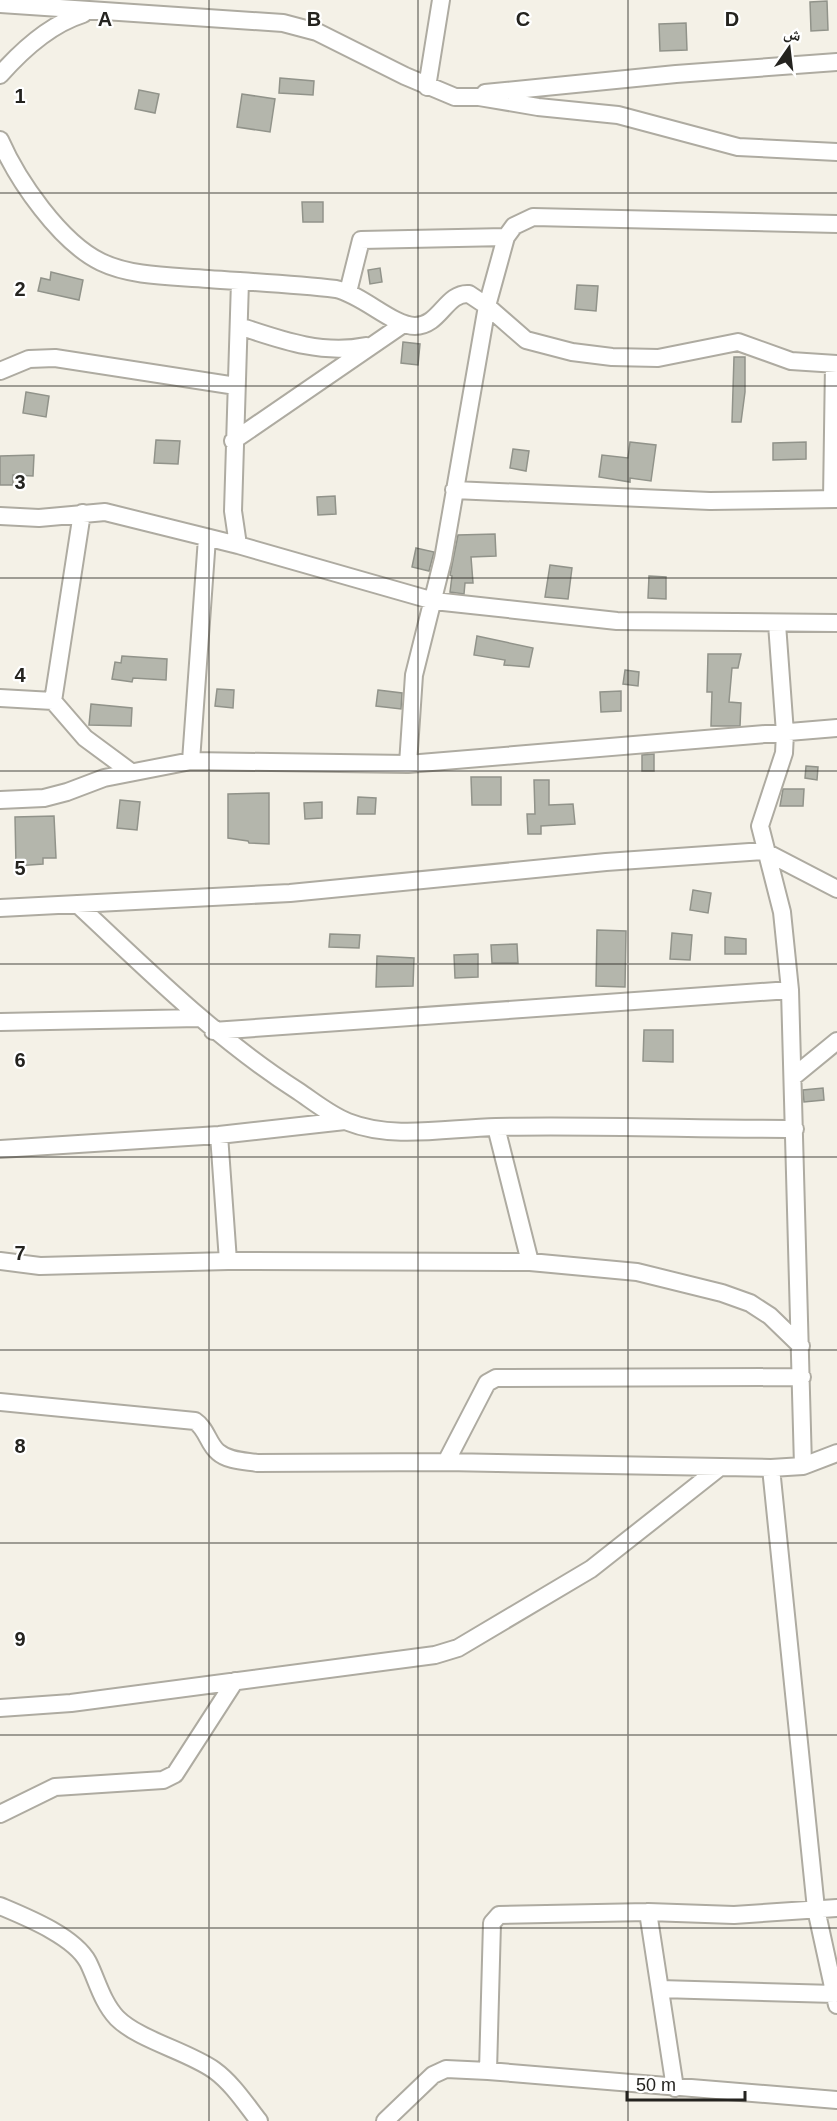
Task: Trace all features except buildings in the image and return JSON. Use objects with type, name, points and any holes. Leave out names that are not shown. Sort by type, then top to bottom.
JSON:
[{"type":"street","points":[[427,87],[441,0]]},
{"type":"street","points":[[0,4],[90,12],[261,21],[301,27],[344,45],[427,87],[455,97],[479,97],[538,107],[618,115],[738,147],[837,152]]},
{"type":"street","points":[[0,75],[42,36],[66,19],[90,12]]},
{"type":"street","points":[[455,97],[676,74],[837,62]]},
{"type":"street","points":[[0,140],[14,168],[50,216],[91,256],[114,267],[348,292],[402,325],[415,326],[431,323],[450,302],[464,293],[476,297],[526,340],[572,352],[612,357],[658,358],[738,342],[791,361],[836,364],[835,499],[689,500],[454,490]]},
{"type":"street","points":[[408,764],[414,675],[434,601],[487,306],[506,237],[514,226],[533,218],[837,224]]},
{"type":"street","points":[[348,292],[361,240],[506,237]]},
{"type":"street","points":[[238,545],[233,511],[233,441],[240,281]]},
{"type":"street","points":[[233,441],[402,325]]},
{"type":"street","points":[[239,326],[315,348],[350,349],[373,345]]},
{"type":"street","points":[[0,371],[29,359],[55,358],[236,386]]},
{"type":"street","points":[[0,516],[39,518],[105,512],[238,545],[434,601],[617,621],[837,623]]},
{"type":"street","points":[[53,701],[82,513]]},
{"type":"street","points":[[190,761],[207,538]]},
{"type":"street","points":[[777,624],[785,733],[784,753],[760,826],[764,851],[782,912],[790,990],[804,1466]]},
{"type":"street","points":[[0,698],[53,701],[85,738],[131,772]]},
{"type":"street","points":[[0,801],[44,798],[131,772],[190,761],[408,764],[837,728]]},
{"type":"street","points":[[0,908],[290,893],[606,862],[764,851],[837,889]]},
{"type":"street","points":[[77,904],[213,1031],[259,1066],[345,1121],[380,1131],[496,1127],[795,1129]]},
{"type":"street","points":[[213,1031],[790,990]]},
{"type":"street","points":[[0,1022],[199,1018]]},
{"type":"street","points":[[793,1077],[837,1041]]},
{"type":"street","points":[[0,1149],[219,1135],[345,1121]]},
{"type":"street","points":[[496,1127],[530,1262]]},
{"type":"street","points":[[219,1135],[228,1261]]},
{"type":"street","points":[[0,1261],[40,1266],[228,1261],[530,1262],[637,1272],[722,1293],[750,1303],[770,1316],[801,1346]]},
{"type":"street","points":[[446,1462],[487,1383],[496,1378],[802,1377]]},
{"type":"street","points":[[0,1402],[195,1421],[202,1425],[218,1452],[231,1459],[256,1463],[446,1462],[771,1468],[804,1466],[837,1454]]},
{"type":"street","points":[[0,1708],[71,1703],[435,1654],[458,1648],[591,1569],[719,1468]]},
{"type":"street","points":[[660,1989],[836,2000],[816,1909],[771,1468]]},
{"type":"street","points":[[0,1814],[55,1787],[163,1780],[175,1774],[235,1681]]},
{"type":"street","points":[[0,1906],[26,1917],[77,1948],[87,1960],[100,1992],[118,2018],[212,2068],[226,2080],[258,2121]]},
{"type":"street","points":[[489,2070],[492,1923],[499,1915],[648,1912],[734,1915],[837,1908]]},
{"type":"street","points":[[648,1912],[675,2088]]},
{"type":"street","points":[[385,2121],[433,2075],[446,2069],[489,2070],[675,2088],[837,2100]]}]
